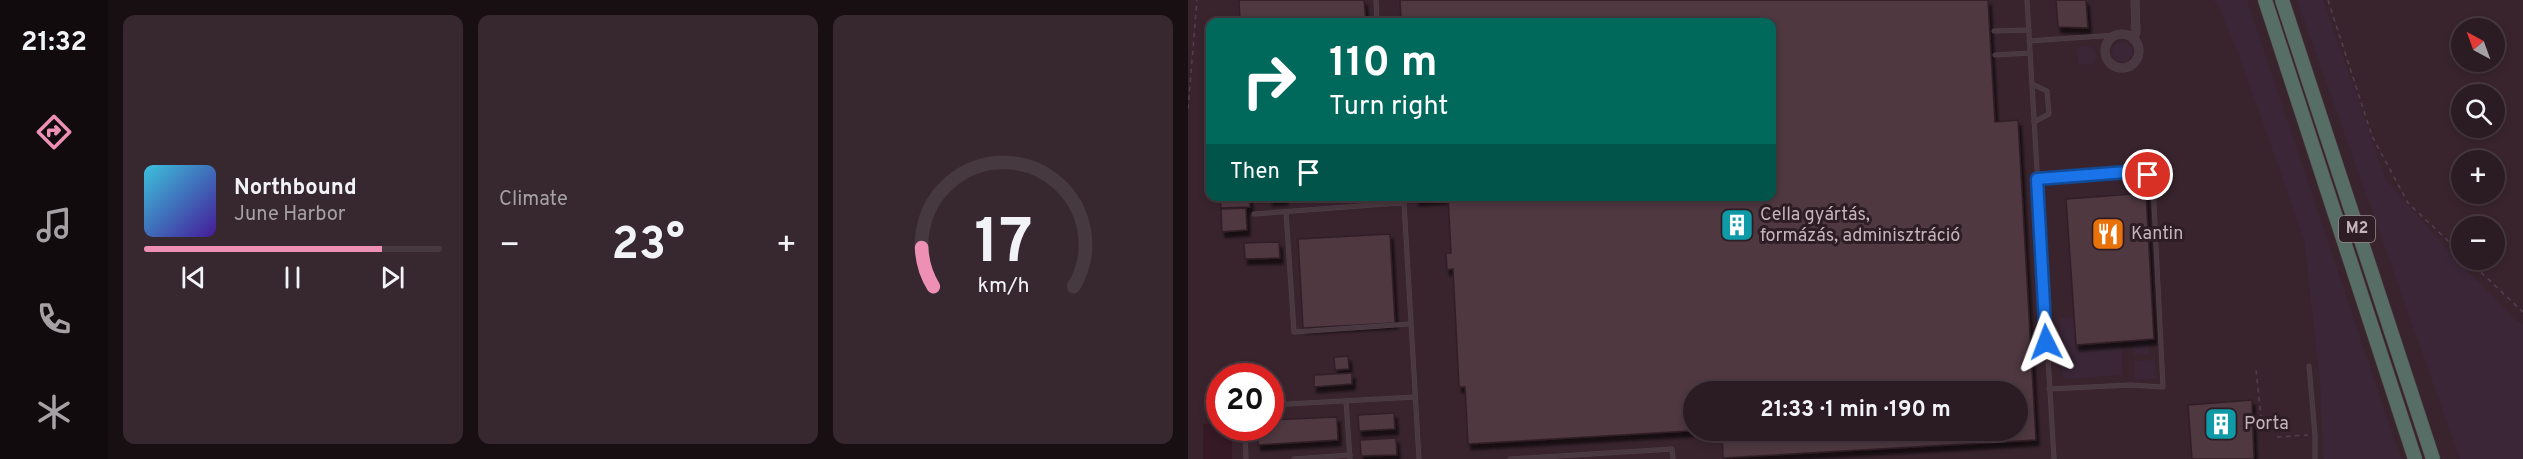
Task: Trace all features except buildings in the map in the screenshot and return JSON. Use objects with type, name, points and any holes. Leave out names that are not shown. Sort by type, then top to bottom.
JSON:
[{"type":"highway","name":"M2","points":[[2265,0],[2415,459]]},
{"type":"highway","name":"M2","points":[[2282,0],[2433,459]]},
{"type":"street","points":[[2133,39],[2136,32],[2134,0]]},
{"type":"street","points":[[2125,34],[2133,39],[2138,47],[2138,57],[2130,66],[2120,68],[2109,63],[2104,53],[2107,42],[2116,35],[2125,34]]},
{"type":"lane","points":[[1376,0],[1377,18]]},
{"type":"lane","points":[[2027,0],[2054,459]]},
{"type":"lane","points":[[1994,31],[2029,30]]},
{"type":"lane","points":[[2029,41],[2116,35]]},
{"type":"lane","points":[[1995,55],[2030,53]]},
{"type":"lane","points":[[2032,84],[2047,91],[2049,114],[2034,123]]},
{"type":"lane","points":[[2037,179],[2139,171],[2148,175],[2153,185],[2163,387],[2130,385],[2049,389]]},
{"type":"lane","points":[[1254,214],[1404,203],[1419,459]]},
{"type":"lane","points":[[1286,212],[1294,332],[1410,324]]},
{"type":"lane","points":[[2309,366],[2315,459]]},
{"type":"lane","points":[[1284,404],[1415,397]]},
{"type":"lane","points":[[1294,459],[1350,457],[1346,401]]},
{"type":"lane","points":[[1245,441],[1246,459]]},
{"type":"lane","points":[[1510,459],[1672,449],[1673,459]]},
{"type":"path","points":[[1188,109],[1197,0]]},
{"type":"path","points":[[2328,0],[2378,146],[2408,203],[2451,244]]},
{"type":"path","points":[[2479,270],[2523,312]]},
{"type":"path","points":[[2256,370],[2261,417]]},
{"type":"path","points":[[2277,437],[2315,435]]},
{"type":"shaded area","points":[[2213,0],[2247,0],[2401,459],[2323,459],[2320,381],[2304,239],[2241,61],[2218,5]]},
{"type":"shaded area","points":[[2297,0],[2323,0],[2386,180],[2451,253],[2451,270],[2467,270],[2514,319],[2523,324],[2523,459],[2460,459]]},
{"type":"shaded area","points":[[2118,42],[2126,42],[2132,48],[2132,56],[2126,62],[2118,62],[2112,56],[2112,48]]},
{"type":"shaded area","points":[[2089,46],[2096,52],[2095,61],[2078,65],[2077,47]]},
{"type":"shaded area","points":[[2074,317],[2076,345],[2122,342],[2122,375],[2063,379],[2059,318]]},
{"type":"shaded area","points":[[2133,340],[2148,340],[2149,354],[2134,355]]},
{"type":"shaded area","points":[[2155,360],[2156,379],[2135,380],[2135,361]]},
{"type":"shaded area","points":[[1203,424],[1206,424],[1206,441],[1232,441],[1232,459],[1203,459]]},
{"type":"place","name":"Cella gyártás, formázás, adminisztráció","points":[[1737,225]]},
{"type":"place","name":"Kantin","points":[[2108,234]]},
{"type":"place","name":"Porta","points":[[2221,424]]},
{"type":"route","points":[[2046,342],[2037,179],[2139,171],[2148,175]]}]
